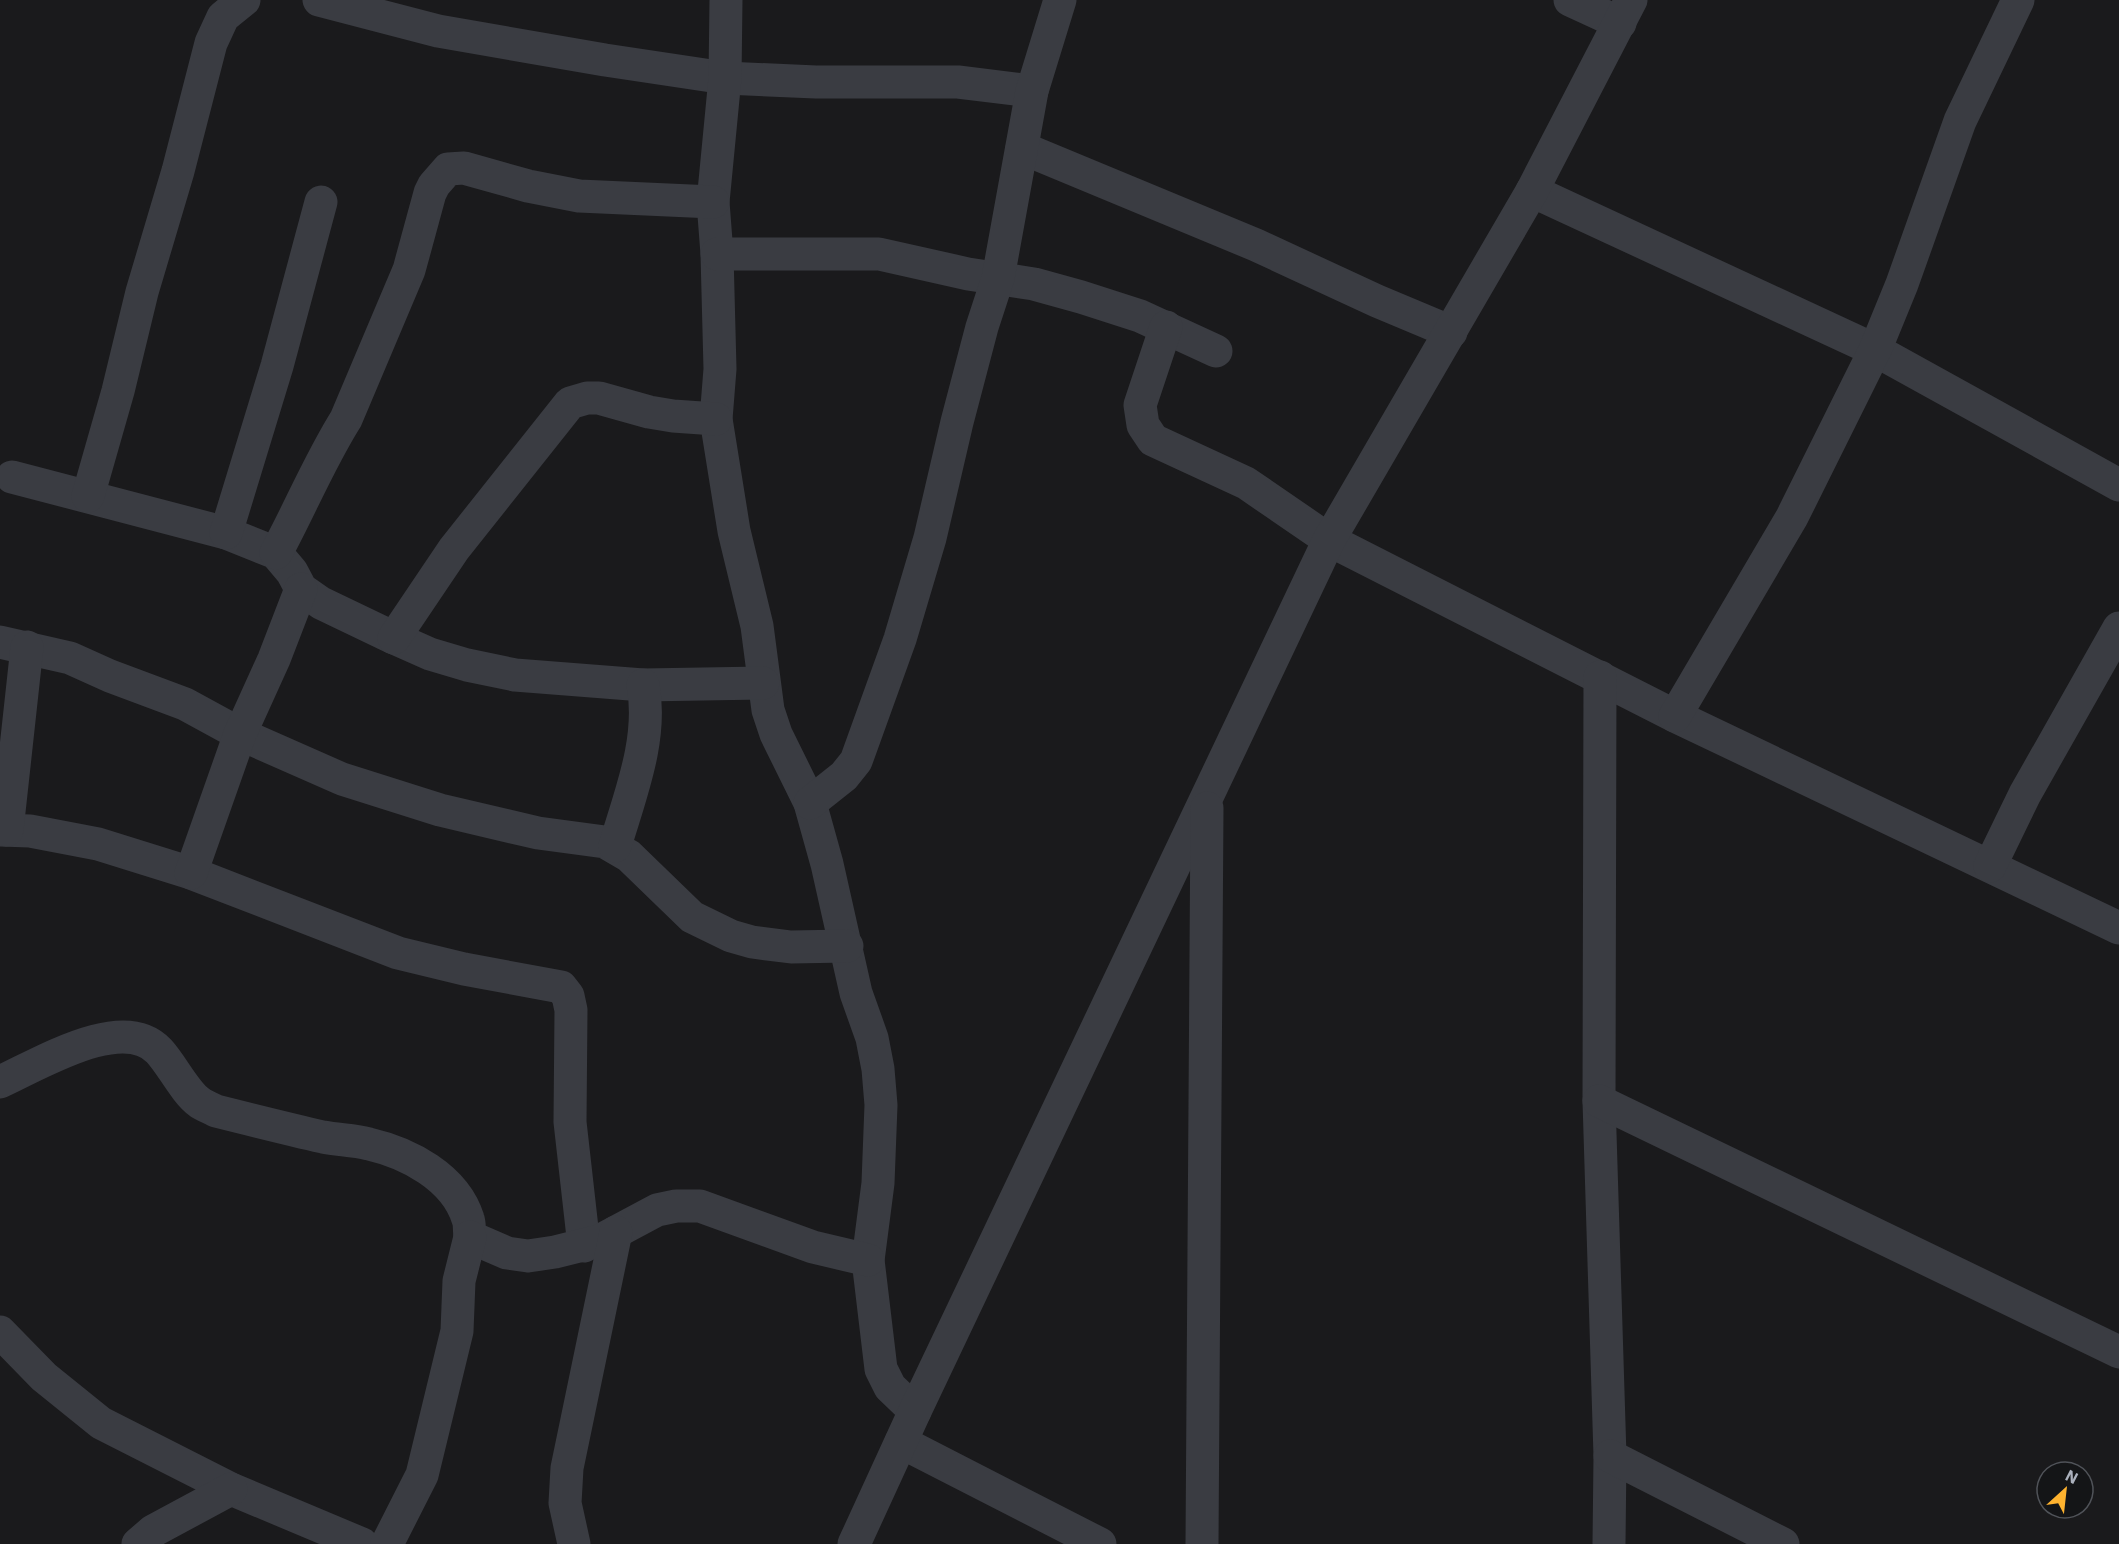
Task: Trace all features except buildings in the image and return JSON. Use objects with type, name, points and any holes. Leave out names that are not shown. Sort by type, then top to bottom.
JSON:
[{"type":"street","points":[[88,496],[118,392],[142,292],[178,171],[210,43],[224,17],[244,0]]},
{"type":"street","points":[[319,0],[454,34],[725,78],[958,82],[1032,91]]},
{"type":"street","points":[[726,0],[725,78],[713,202],[717,254],[720,369],[716,419],[734,531],[757,626],[768,710],[776,734],[810,803],[847,946],[856,993],[872,1038],[878,1069],[881,1105],[879,1183],[868,1260],[881,1369],[890,1387],[915,1411]]},
{"type":"street","points":[[810,803],[844,776],[856,761],[900,639],[930,538],[982,327],[998,278],[1032,91],[1060,0]]},
{"type":"street","points":[[854,1544],[900,1442],[1329,540],[1532,190],[1625,12],[1570,0]]},
{"type":"street","points":[[1675,716],[1792,517],[1875,350],[1902,284],[1960,121],[2018,0]]},
{"type":"street","points":[[1022,148],[1256,245],[1451,333]]},
{"type":"street","points":[[276,553],[332,441],[346,419],[409,270],[430,193],[434,184],[448,169],[464,168],[528,186],[579,196],[713,202]]},
{"type":"street","points":[[1532,190],[1875,350],[2119,485]]},
{"type":"street","points":[[226,533],[277,366],[321,202]]},
{"type":"street","points":[[717,254],[879,254],[968,274],[1034,284],[1140,316],[1216,351]]},
{"type":"street","points":[[1166,327],[1140,405],[1143,425],[1153,440],[1246,483],[1329,540],[1675,716],[2119,928]]},
{"type":"street","points":[[394,639],[454,549],[570,403],[587,398],[599,398],[665,415],[716,419]]},
{"type":"street","points":[[12,477],[226,533],[276,553],[292,572],[301,590],[394,639],[430,654],[467,665],[515,675],[643,685],[763,683]]},
{"type":"street","points":[[190,873],[240,734],[301,590]]},
{"type":"street","points":[[1990,867],[2025,794],[2119,628]]},
{"type":"street","points":[[584,1246],[570,1122],[571,1010],[565,991],[561,987],[550,984],[464,969],[398,953],[190,873],[98,844],[30,831],[4,830],[13,645],[70,658],[110,676],[185,704],[240,734],[342,779],[440,810],[538,833],[592,839],[615,846],[629,856],[692,917],[714,930],[752,942],[791,947],[847,946]]},
{"type":"street","points":[[1600,677],[1599,1101],[1610,1456],[1609,1544]]},
{"type":"street","points":[[615,846],[636,774],[642,744],[645,719],[643,685]]},
{"type":"street","points":[[1202,1544],[1207,796]]},
{"type":"street","points":[[0,1082],[64,1053],[102,1039],[118,1036],[140,1040],[155,1047],[162,1054],[192,1096],[201,1104],[216,1111],[397,1152],[436,1175],[454,1193],[468,1219],[470,1237],[459,1281],[457,1331],[422,1475],[387,1544]]},
{"type":"street","points":[[1599,1101],[2119,1352]]},
{"type":"street","points":[[470,1237],[507,1253],[520,1256],[555,1252],[599,1241],[657,1210],[676,1206],[699,1206],[813,1247],[868,1260]]},
{"type":"street","points":[[574,1544],[565,1503],[567,1468],[616,1232]]},
{"type":"street","points":[[0,1332],[44,1377],[101,1423],[231,1489],[362,1544]]},
{"type":"street","points":[[900,1442],[1100,1544]]},
{"type":"street","points":[[1610,1456],[1783,1544]]},
{"type":"street","points":[[138,1544],[153,1531],[231,1489]]}]
